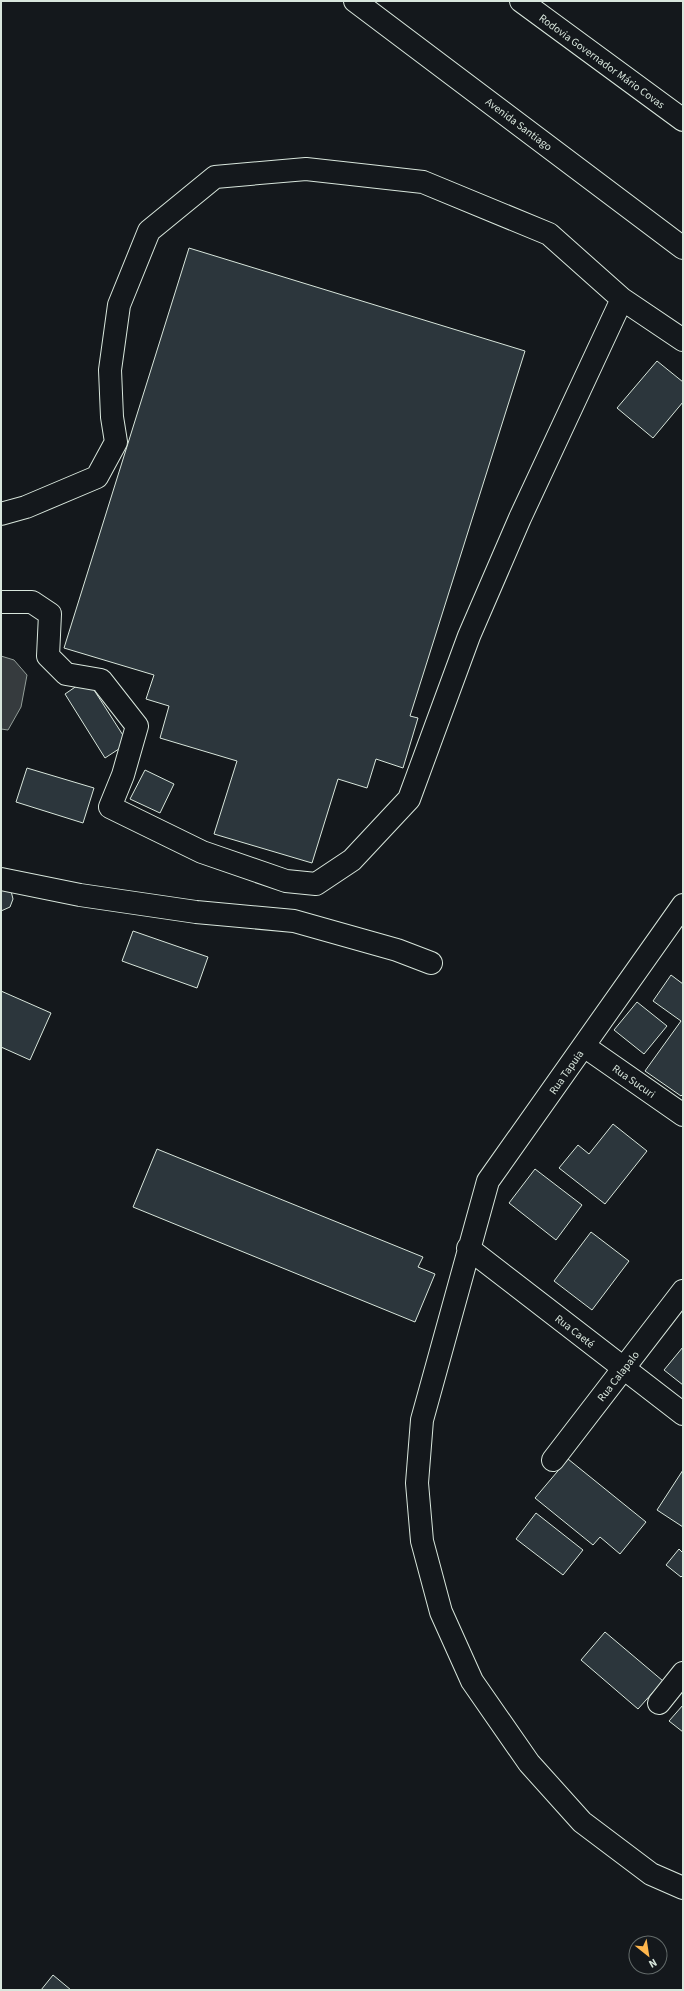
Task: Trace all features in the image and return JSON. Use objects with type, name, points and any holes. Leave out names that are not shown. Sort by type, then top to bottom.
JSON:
[{"type":"main road","name":"Avenida Santiago","points":[[355,1],[683,248]]},
{"type":"main road","name":"Rodovia Governador Mário Covas","points":[[521,1],[683,120]]},
{"type":"main road","points":[[1,514],[26,507],[97,477],[116,442],[112,417],[110,370],[120,305],[130,278],[149,231],[215,177],[306,169],[423,182],[549,234],[622,299],[683,340]]},
{"type":"main road","points":[[1,602],[32,602],[50,614],[48,656],[66,674],[101,680],[137,726],[123,775],[110,806],[202,852],[286,881],[316,884],[352,860],[409,799],[469,636],[520,518],[622,299]]},
{"type":"main road","points":[[1,879],[80,896],[196,912],[294,922],[397,950],[431,963]]},
{"type":"main road","name":"Rua Tapuia","points":[[683,905],[488,1181],[468,1248],[422,1420],[417,1483],[422,1541],[441,1612],[472,1681],[529,1764],[582,1822],[651,1874],[683,1888]]},
{"type":"main road","name":"Rua Sucuri","points":[[584,1046],[683,1115]]},
{"type":"main road","name":"Rua Caeté","points":[[468,1248],[683,1414]]},
{"type":"main road","name":"Rua Calapalo","points":[[553,1460],[683,1291]]},
{"type":"main road","points":[[659,1703],[683,1673]]},
{"type":"shaded area","points":[[1,656],[14,660],[27,675],[21,707],[8,730],[1,729]]},
{"type":"building","points":[[189,248],[525,351],[410,716],[418,718],[403,768],[376,759],[367,788],[338,779],[312,863],[214,834],[237,761],[160,738],[169,706],[146,699],[154,675],[64,648]]},
{"type":"building","points":[[657,361],[683,382],[683,402],[653,438],[617,408]]},
{"type":"building","points":[[87,679],[128,743],[105,758],[65,694]]},
{"type":"building","points":[[27,768],[94,788],[83,823],[16,802]]},
{"type":"building","points":[[145,770],[174,784],[160,813],[130,799]]},
{"type":"building","points":[[1,886],[11,891],[13,899],[10,907],[1,911]]},
{"type":"building","points":[[133,931],[208,957],[197,988],[122,961]]},
{"type":"building","points":[[671,975],[683,984],[683,1094],[681,1096],[645,1071],[681,1021],[653,1001]]},
{"type":"building","points":[[1,991],[51,1013],[30,1060],[1,1047]]},
{"type":"building","points":[[637,1002],[667,1026],[644,1054],[614,1030]]},
{"type":"building","points":[[613,1124],[647,1151],[605,1204],[559,1168],[578,1145],[589,1154]]},
{"type":"building","points":[[157,1149],[423,1257],[418,1267],[435,1274],[415,1322],[133,1207]]},
{"type":"building","points":[[535,1169],[582,1205],[556,1240],[509,1203]]},
{"type":"building","points":[[591,1232],[629,1261],[592,1310],[554,1281]]},
{"type":"building","points":[[683,1347],[683,1385],[664,1370]]},
{"type":"building","points":[[568,1459],[646,1522],[620,1554],[600,1537],[593,1545],[535,1498]]},
{"type":"building","points":[[683,1470],[683,1527],[657,1510]]},
{"type":"building","points":[[536,1513],[583,1550],[563,1575],[516,1539]]},
{"type":"building","points":[[679,1549],[683,1553],[683,1575],[681,1577],[666,1565]]},
{"type":"building","points":[[605,1632],[663,1681],[638,1709],[581,1660]]},
{"type":"building","points":[[683,1705],[683,1732],[669,1721]]},
{"type":"building","points":[[53,1975],[71,1990],[41,1990]]}]
